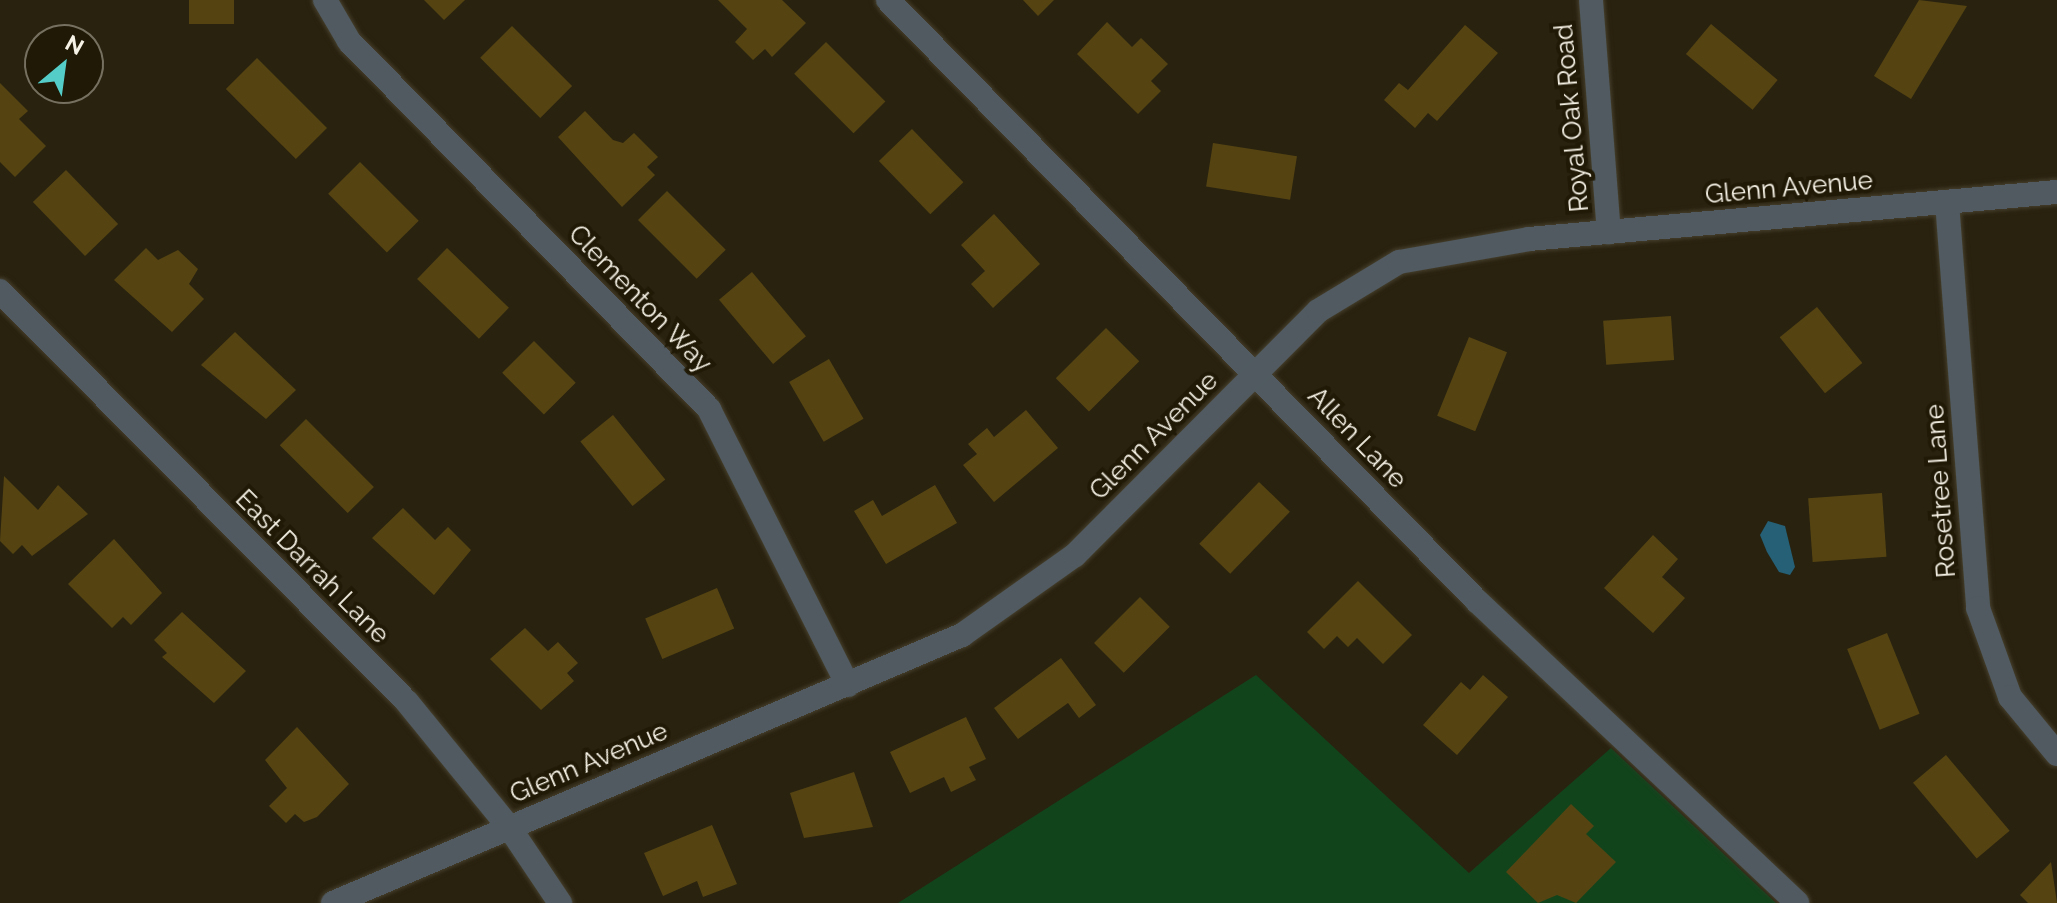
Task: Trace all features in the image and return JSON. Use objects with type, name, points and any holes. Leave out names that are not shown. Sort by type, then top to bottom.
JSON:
[{"type":"street","name":"Clementon Way","points":[[325,0],[349,41],[709,409],[848,685]]},
{"type":"street","name":"Allen Lane","points":[[888,0],[1477,601],[1797,903]]},
{"type":"street","name":"Royal Oak Road","points":[[1591,0],[1609,232]]},
{"type":"street","name":"Glenn Avenue","points":[[333,903],[933,649],[1017,601],[1075,555],[1318,311],[1399,262],[1444,248],[2057,192]]},
{"type":"street","name":"Rosetree Lane","points":[[1947,202],[1978,608],[2010,697],[2057,754]]},
{"type":"street","name":"East Darrah Lane","points":[[0,291],[407,702],[509,827],[560,903]]},
{"type":"green space","points":[[1256,675],[1469,873],[1611,748],[1776,903],[898,903]]},
{"type":"water","points":[[1768,521],[1785,526],[1795,567],[1790,575],[1779,572],[1760,535]]},
{"type":"building","points":[[189,0],[234,0],[234,24],[189,24]]},
{"type":"building","points":[[424,0],[465,0],[444,20]]},
{"type":"building","points":[[718,0],[782,0],[806,23],[772,57],[765,49],[753,60],[735,42],[747,29]]},
{"type":"building","points":[[1023,0],[1054,0],[1038,16]]},
{"type":"building","points":[[1919,0],[1967,6],[1911,99],[1874,76]]},
{"type":"building","points":[[1107,22],[1132,47],[1141,38],[1168,64],[1151,81],[1161,91],[1138,114],[1077,54]]},
{"type":"building","points":[[1711,24],[1778,80],[1753,110],[1686,54]]},
{"type":"building","points":[[1465,25],[1498,53],[1437,121],[1428,113],[1415,128],[1384,100],[1399,83],[1408,90]]},
{"type":"building","points":[[512,26],[572,86],[540,118],[480,58]]},
{"type":"building","points":[[826,42],[885,101],[854,133],[794,74]]},
{"type":"building","points":[[257,58],[327,128],[296,159],[226,89]]},
{"type":"building","points":[[0,83],[28,111],[19,119],[46,146],[15,177],[0,162]]},
{"type":"building","points":[[585,111],[613,140],[623,143],[634,133],[658,157],[647,167],[655,175],[622,207],[558,137]]},
{"type":"building","points":[[912,129],[963,182],[930,214],[879,161]]},
{"type":"building","points":[[1213,143],[1297,156],[1290,200],[1206,186]]},
{"type":"building","points":[[360,162],[419,221],[387,253],[328,194]]},
{"type":"building","points":[[66,170],[118,224],[85,256],[33,202]]},
{"type":"building","points":[[667,191],[726,250],[697,279],[638,220]]},
{"type":"building","points":[[994,214],[1040,264],[993,308],[971,284],[985,271],[961,245]]},
{"type":"building","points":[[146,248],[158,260],[178,250],[198,269],[189,284],[204,299],[172,332],[114,280]]},
{"type":"building","points":[[447,248],[509,308],[479,339],[417,279]]},
{"type":"building","points":[[752,272],[806,336],[773,364],[719,300]]},
{"type":"building","points":[[1817,307],[1862,363],[1825,393],[1780,337]]},
{"type":"building","points":[[1671,316],[1674,360],[1606,365],[1603,321]]},
{"type":"building","points":[[1106,328],[1139,361],[1089,411],[1056,378]]},
{"type":"building","points":[[235,332],[296,390],[266,419],[201,365]]},
{"type":"building","points":[[1469,337],[1507,352],[1475,431],[1437,416]]},
{"type":"building","points":[[534,341],[576,383],[544,415],[502,373]]},
{"type":"building","points":[[829,359],[864,419],[824,442],[789,382]]},
{"type":"building","points":[[1026,410],[1058,448],[994,502],[963,465],[977,454],[968,444],[987,428],[994,437]]},
{"type":"building","points":[[613,415],[665,480],[633,506],[580,441]]},
{"type":"building","points":[[306,419],[374,487],[348,513],[280,445]]},
{"type":"building","points":[[4,476],[38,510],[58,485],[88,514],[32,556],[22,545],[13,554],[0,541]]},
{"type":"building","points":[[1259,482],[1290,512],[1230,574],[1199,544]]},
{"type":"building","points":[[935,485],[957,523],[886,564],[854,511],[873,500],[882,516]]},
{"type":"building","points":[[1882,493],[1886,557],[1813,562],[1808,498]]},
{"type":"building","points":[[403,508],[435,540],[448,527],[471,550],[434,595],[372,538]]},
{"type":"building","points":[[1653,535],[1678,559],[1662,577],[1685,598],[1653,633],[1604,588]]},
{"type":"building","points":[[114,539],[162,593],[131,625],[123,617],[112,628],[68,584]]},
{"type":"building","points":[[1358,581],[1412,635],[1383,664],[1357,638],[1348,647],[1337,636],[1324,649],[1307,632]]},
{"type":"building","points":[[717,588],[734,629],[662,659],[645,618]]},
{"type":"building","points":[[1140,597],[1170,627],[1124,673],[1094,643]]},
{"type":"building","points":[[182,612],[246,671],[214,703],[162,657],[167,653],[154,640]]},
{"type":"building","points":[[525,628],[548,651],[558,642],[578,663],[567,673],[574,681],[541,710],[490,659]]},
{"type":"building","points":[[1887,633],[1920,714],[1880,730],[1847,649]]},
{"type":"building","points":[[1061,658],[1096,705],[1079,718],[1068,703],[1018,739],[994,708]]},
{"type":"building","points":[[1483,675],[1508,697],[1457,755],[1423,725],[1461,682],[1470,690]]},
{"type":"building","points":[[966,717],[986,759],[969,767],[976,780],[951,792],[944,777],[910,793],[890,752]]},
{"type":"building","points":[[297,727],[349,784],[317,817],[304,822],[295,814],[286,823],[269,806],[287,788],[265,760]]},
{"type":"building","points":[[1946,755],[2010,831],[1977,858],[1913,783]]},
{"type":"building","points":[[854,772],[873,827],[804,838],[790,793]]},
{"type":"building","points":[[1571,804],[1594,826],[1586,834],[1616,862],[1576,903],[1557,895],[1538,903],[1506,872]]},
{"type":"building","points":[[712,825],[737,884],[703,897],[697,881],[663,896],[644,853]]},
{"type":"building","points":[[2051,862],[2057,903],[2028,903],[2020,895]]}]
